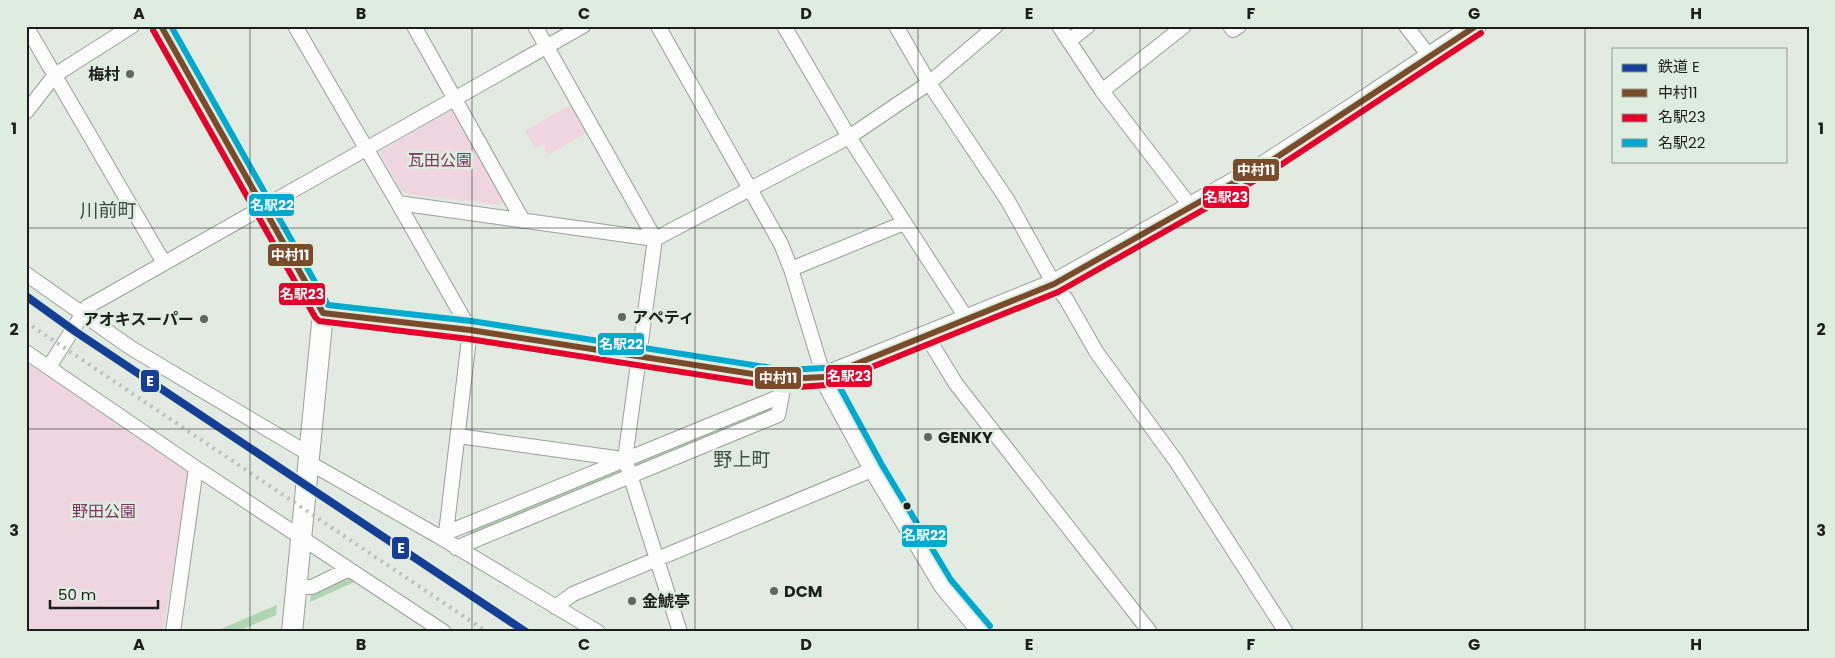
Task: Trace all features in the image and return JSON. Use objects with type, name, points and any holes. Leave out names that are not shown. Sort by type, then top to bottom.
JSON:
[{"type":"street","points":[[26,26],[164,263]]},
{"type":"street","points":[[26,112],[54,75],[132,26]]},
{"type":"street","points":[[161,26],[262,208],[323,313],[292,632]]},
{"type":"street","points":[[295,26],[470,330],[458,436],[442,534]]},
{"type":"street","points":[[414,26],[523,221]]},
{"type":"street","points":[[535,26],[654,239],[638,356],[627,468],[680,632]]},
{"type":"street","points":[[49,367],[87,307],[583,26]]},
{"type":"street","points":[[658,26],[781,244],[791,269],[824,377],[874,469],[944,585],[983,632]]},
{"type":"street","points":[[784,26],[849,137],[967,319]]},
{"type":"street","points":[[896,26],[929,83],[1008,201],[1054,284],[1066,300],[1097,352],[1176,461],[1286,632]]},
{"type":"street","points":[[398,203],[654,239],[849,137],[929,83],[996,26]]},
{"type":"street","points":[[1059,26],[1102,90],[1190,207]]},
{"type":"street","points":[[1069,41],[1088,26]]},
{"type":"street","points":[[1102,90],[1184,26]]},
{"type":"street","points":[[1230,26],[1233,30],[1239,26]]},
{"type":"street","points":[[1406,26],[1430,57]]},
{"type":"street","points":[[323,313],[470,330],[638,356],[783,388],[824,377],[1054,284],[1265,165],[1476,26]]},
{"type":"street","points":[[791,269],[904,223]]},
{"type":"street","points":[[26,274],[131,348],[308,458],[442,534],[456,548],[598,632]]},
{"type":"street","points":[[926,335],[956,384],[1150,632]]},
{"type":"street","points":[[26,352],[196,468],[444,632]]},
{"type":"street","points":[[442,534],[778,415],[783,388]]},
{"type":"street","points":[[458,436],[627,468]]},
{"type":"street","points":[[172,632],[196,468]]},
{"type":"street","points":[[456,548],[627,468]]},
{"type":"street","points":[[555,606],[573,594],[874,469]]},
{"type":"street","points":[[296,587],[312,587],[349,569]]},
{"type":"green space","points":[[572,104],[588,132],[548,155],[542,144],[535,148],[525,131]]},
{"type":"green space","name":"瓦田公園","points":[[451,110],[457,114],[504,198],[501,205],[408,194],[401,191],[381,155],[381,151]]},
{"type":"green space","name":"野田公園","points":[[26,362],[186,471],[188,481],[163,632],[26,632]]},
{"type":"shaded area","points":[[768,407],[771,413],[470,536],[468,529]]},
{"type":"shaded area","points":[[347,573],[359,580],[310,602],[311,589]]},
{"type":"shaded area","points":[[277,605],[276,615],[236,632],[214,632]]},
{"type":"railway","points":[[26,322],[487,632]]},
{"type":"rail line","name":"E","points":[[26,296],[76,332],[526,632]]},
{"type":"transit line","name":"中村11","points":[[161,26],[323,313],[470,330],[785,379],[824,377],[1054,284],[1265,165],[1476,26]]},
{"type":"transit line","name":"名駅22","points":[[171,26],[328,305],[471,321],[785,370],[824,368]]},
{"type":"transit line","name":"名駅23","points":[[153,30],[319,321],[469,339],[785,388],[827,385],[1058,292],[1270,172],[1481,33]]},
{"type":"transit line","name":"名駅22","points":[[832,373],[882,465],[951,580],[990,626]]},
{"type":"place","name":"梅村","points":[[130,74]]},
{"type":"place","name":"アペティ","points":[[622,317]]},
{"type":"place","name":"アオキスーパー","points":[[204,319]]},
{"type":"place","name":"GENKY","points":[[928,437]]},
{"type":"place","name":"DCM","points":[[774,591]]},
{"type":"place","name":"金鯱亭","points":[[632,601]]},
{"type":"district","name":"川前町","points":[[108,210]]},
{"type":"district","name":"野上町","points":[[742,459]]}]
